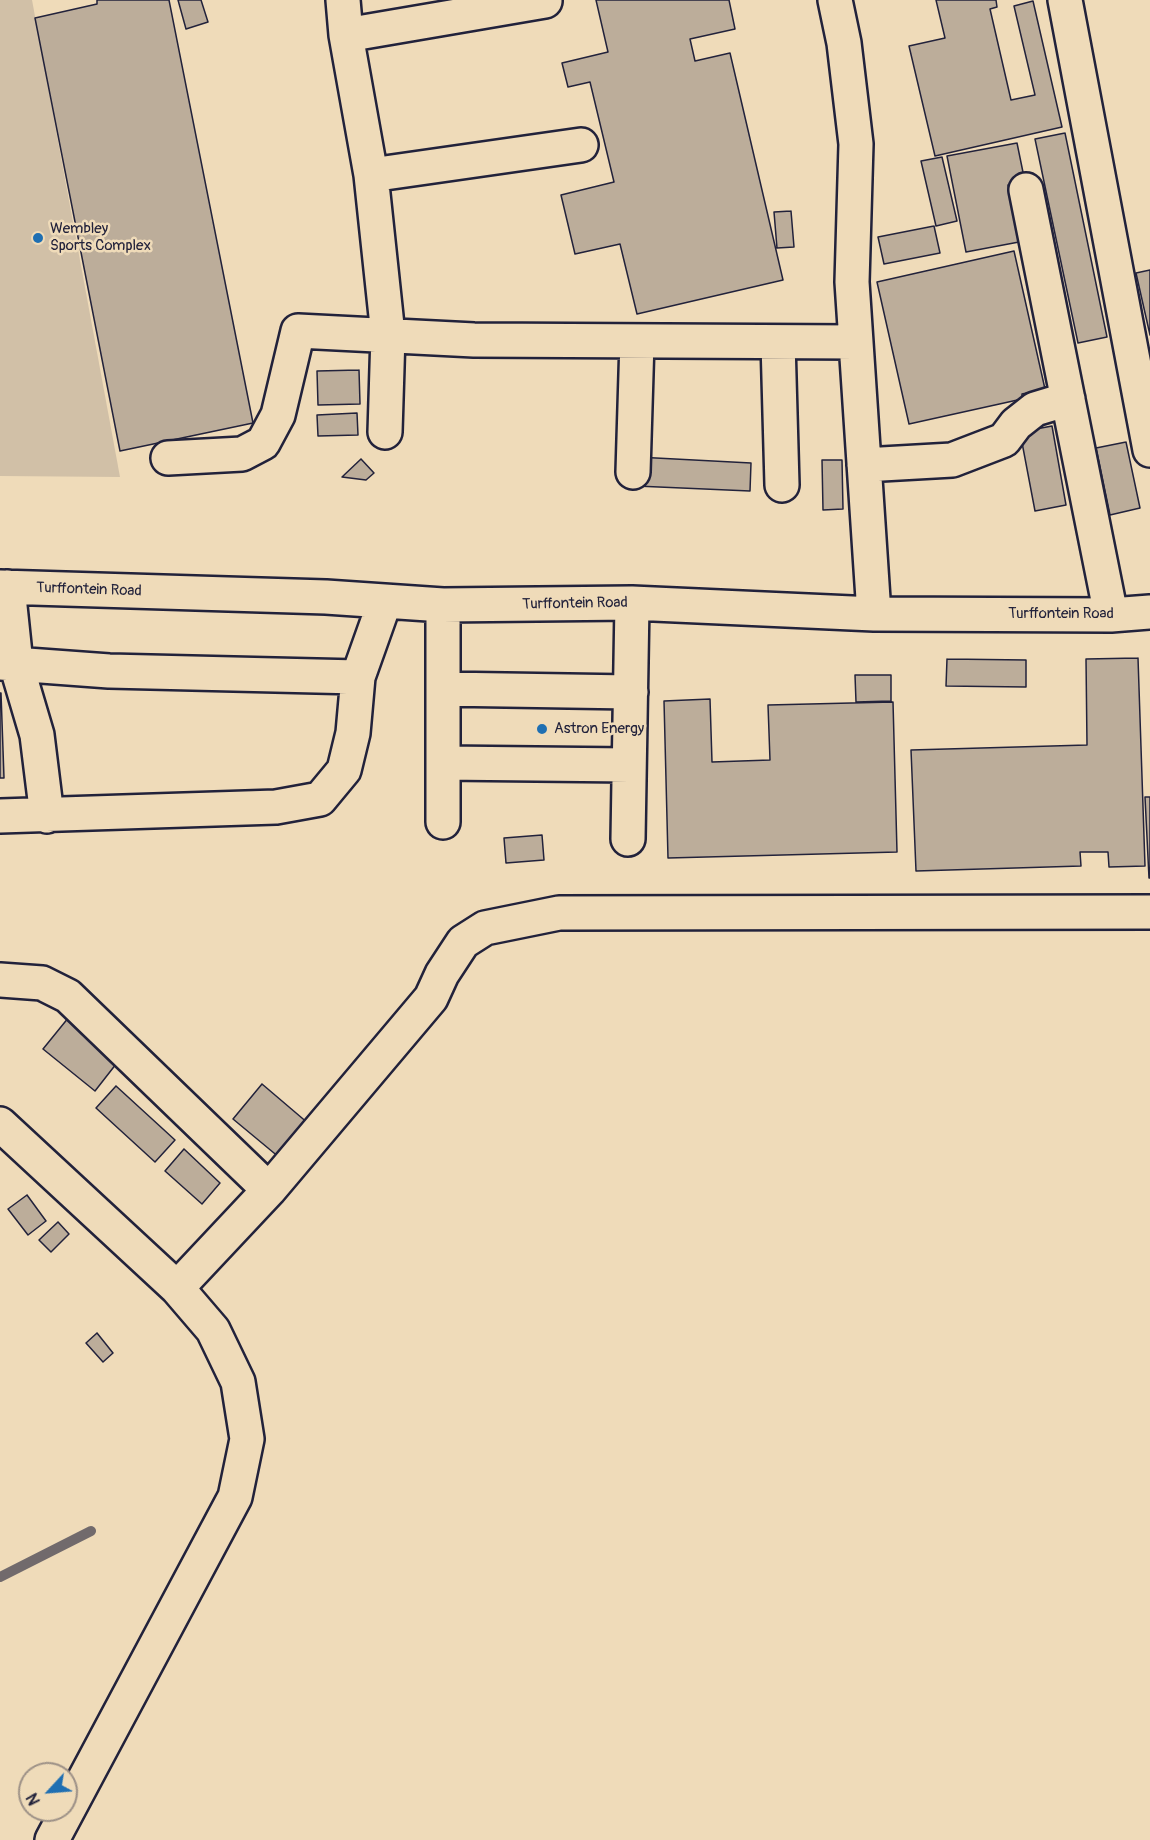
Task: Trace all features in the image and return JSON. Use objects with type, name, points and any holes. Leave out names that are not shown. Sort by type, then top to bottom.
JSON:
[{"type":"street","points":[[344,0],[346,35],[371,175],[388,335],[385,432]]},
{"type":"street","points":[[835,0],[844,43],[856,144],[852,282],[874,614]]},
{"type":"street","points":[[1065,0],[1150,450]]},
{"type":"street","points":[[346,35],[545,1]]},
{"type":"street","points":[[371,175],[581,145]]},
{"type":"street","points":[[1026,190],[1112,615]]},
{"type":"street","points":[[168,458],[242,454],[263,443],[278,415],[298,331],[474,340],[856,342]]},
{"type":"street","points":[[633,472],[638,341]]},
{"type":"street","points":[[778,342],[782,484]]},
{"type":"street","points":[[864,465],[952,459],[1004,440],[1016,424],[1035,409],[1068,399]]},
{"type":"street","points":[[4,587],[8,664],[37,735],[47,816]]},
{"type":"street","name":"Turffontein Road","points":[[4,587],[443,605],[632,603],[874,614],[1112,615],[1150,612]]},
{"type":"street","points":[[0,816],[276,807],[320,799],[344,770],[353,733],[358,677],[385,601]]},
{"type":"street","points":[[628,839],[632,603]]},
{"type":"street","points":[[443,605],[443,822]]},
{"type":"street","points":[[8,664],[109,671],[358,677]]},
{"type":"street","points":[[443,688],[631,692]]},
{"type":"street","points":[[443,763],[629,765]]},
{"type":"street","points":[[177,1288],[269,1190],[431,998],[442,974],[463,942],[485,928],[558,913],[1030,910],[1150,912]]},
{"type":"street","points":[[0,980],[42,983],[68,996],[269,1190]]},
{"type":"street","points":[[0,1124],[177,1288],[213,1330],[238,1382],[247,1439],[235,1497],[52,1840]]},
{"type":"shaded area","name":"Wembley Sports Complex","points":[[0,0],[32,0],[120,477],[0,476]]},
{"type":"building","points":[[97,0],[169,0],[253,423],[120,451],[35,18],[97,4]]},
{"type":"building","points":[[178,0],[201,0],[208,22],[186,29]]},
{"type":"building","points":[[596,0],[729,0],[735,29],[690,39],[695,61],[730,53],[783,280],[637,314],[620,244],[575,254],[561,195],[614,182],[590,82],[568,87],[562,63],[608,52]]},
{"type":"building","points":[[936,0],[996,0],[997,7],[990,9],[1011,100],[1035,95],[1014,6],[1033,1],[1062,127],[935,156],[909,46],[945,38]]},
{"type":"building","points":[[1065,133],[1107,337],[1078,343],[1035,139]]},
{"type":"building","points":[[1017,143],[1025,182],[1008,185],[1019,242],[966,252],[947,156]]},
{"type":"building","points":[[942,157],[957,221],[936,226],[921,161]]},
{"type":"building","points":[[791,211],[794,247],[777,248],[774,212]]},
{"type":"building","points":[[934,226],[940,253],[884,264],[878,237]]},
{"type":"building","points":[[1014,251],[1045,389],[1022,394],[1022,399],[909,424],[877,282]]},
{"type":"building","points":[[1150,270],[1150,335],[1136,273]]},
{"type":"building","points":[[359,370],[360,404],[318,405],[317,371]]},
{"type":"building","points":[[357,413],[358,435],[318,436],[317,415]]},
{"type":"building","points":[[1052,426],[1066,505],[1035,511],[1020,432]]},
{"type":"building","points":[[1126,442],[1140,508],[1110,515],[1096,448]]},
{"type":"building","points":[[637,457],[751,463],[750,491],[636,486]]},
{"type":"building","points":[[361,459],[374,473],[366,480],[342,477]]},
{"type":"building","points":[[822,460],[842,460],[843,509],[823,510]]},
{"type":"building","points":[[1138,658],[1145,866],[1109,867],[1108,852],[1080,852],[1081,866],[916,871],[911,750],[1087,745],[1086,659]]},
{"type":"building","points":[[947,659],[1026,660],[1026,687],[946,686]]},
{"type":"building","points":[[855,675],[891,675],[891,701],[856,702]]},
{"type":"building","points":[[1,693],[4,778],[0,778]]},
{"type":"building","points":[[710,699],[712,762],[770,760],[768,705],[893,702],[897,852],[668,858],[664,701]]},
{"type":"building","points":[[1145,797],[1150,797],[1150,878],[1149,878]]},
{"type":"building","points":[[542,835],[544,860],[506,863],[504,838]]},
{"type":"building","points":[[69,1017],[120,1059],[95,1091],[43,1049]]},
{"type":"building","points":[[262,1084],[309,1124],[280,1158],[233,1119]]},
{"type":"building","points":[[116,1086],[175,1140],[155,1162],[96,1108]]},
{"type":"building","points":[[184,1149],[220,1183],[202,1204],[165,1171]]},
{"type":"building","points":[[27,1195],[46,1221],[28,1235],[8,1209]]},
{"type":"building","points":[[58,1222],[69,1234],[51,1252],[39,1240]]},
{"type":"building","points":[[97,1333],[113,1353],[103,1362],[86,1343]]},
{"type":"waterway","points":[[0,1577],[91,1531]]},
{"type":"place","name":"Wembley Sports Complex","points":[[38,238]]},
{"type":"place","name":"Astron Energy","points":[[542,729]]}]
